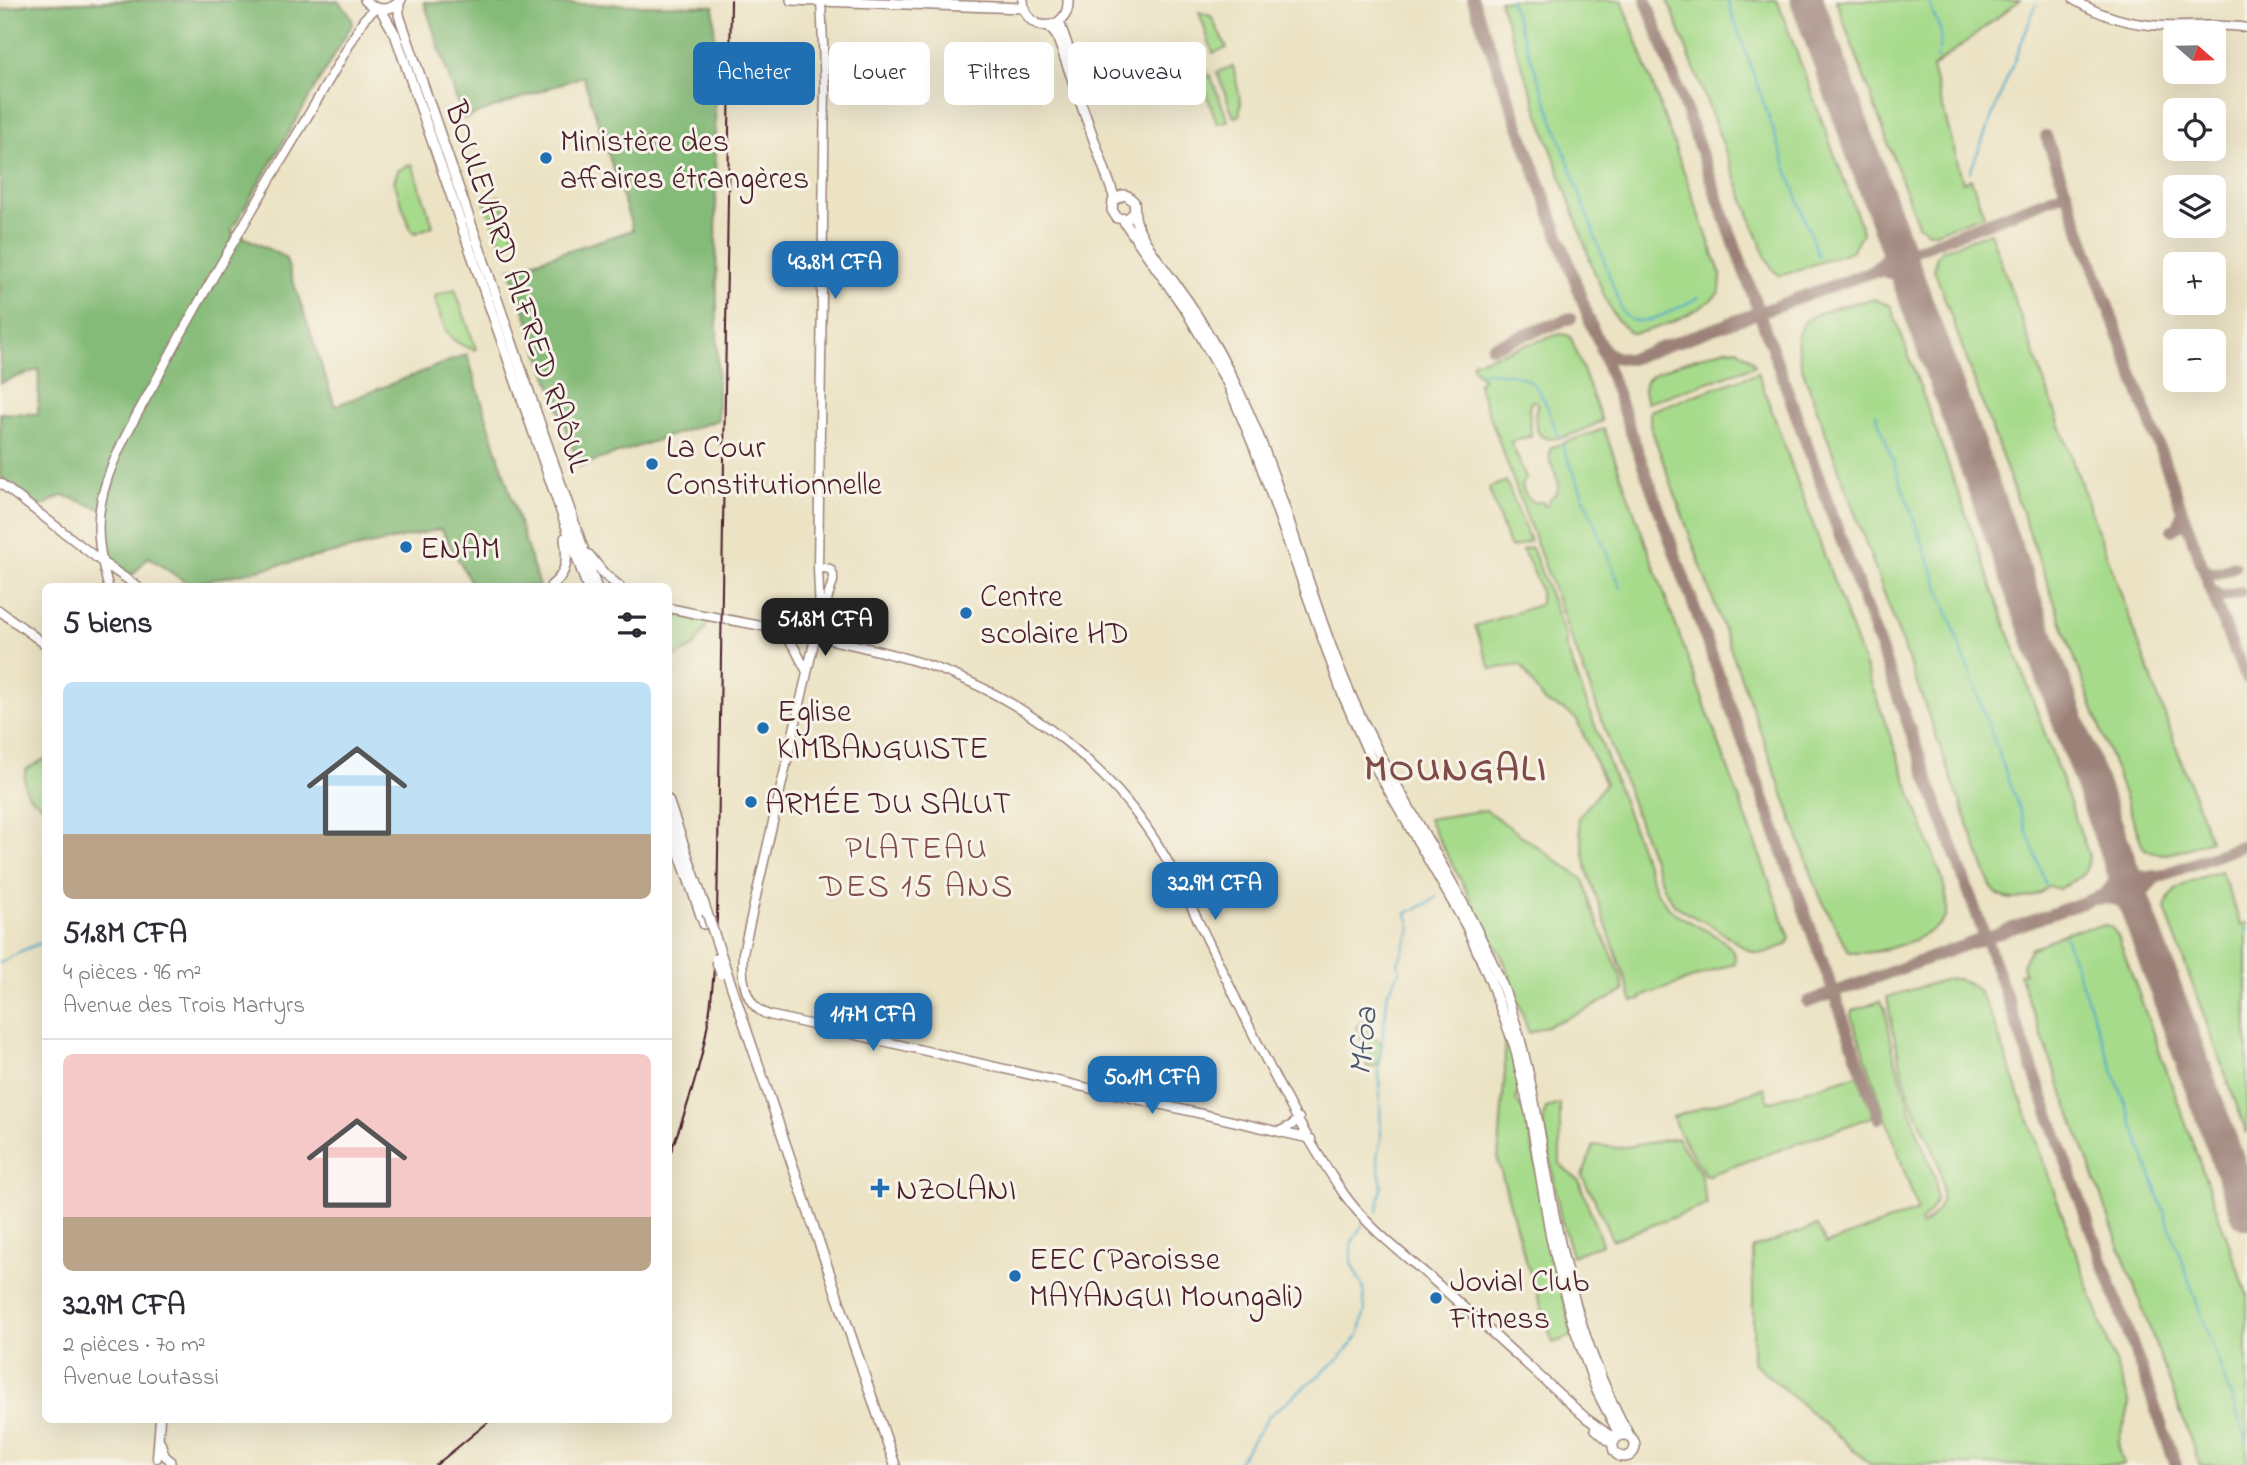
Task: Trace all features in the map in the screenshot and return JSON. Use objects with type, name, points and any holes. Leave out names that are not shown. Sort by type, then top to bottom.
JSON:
[{"type":"main road","points":[[791,0],[1023,4],[1031,21],[1040,25],[1054,24],[1066,14],[1068,0]]},
{"type":"main road","points":[[821,619],[818,567],[825,101],[823,0]]},
{"type":"main road","points":[[2074,0],[2112,18],[2139,24],[2213,24],[2247,28]]},
{"type":"main road","points":[[364,19],[365,1],[378,9]]},
{"type":"main road","points":[[107,583],[98,536],[99,512],[104,486],[113,466],[181,333],[364,19],[378,9],[394,7],[400,1]]},
{"type":"main road","name":"BOULEVARD ALFRED RAÔUL","points":[[400,1],[402,22],[595,583]]},
{"type":"main road","name":"BOULEVARD ALFRED RAÔUL","points":[[378,9],[395,34],[586,583]]},
{"type":"main road","points":[[1054,24],[1099,137],[1119,197],[1112,210],[1115,216],[1123,219],[1187,312],[1231,391],[1255,449],[1343,695],[1372,761],[1466,925],[1507,1024],[1531,1102]]},
{"type":"main road","points":[[672,607],[915,661],[1010,702],[1039,721],[1097,769],[1139,816],[1171,867],[1299,1118],[1344,1193],[1369,1221],[1586,1418],[1608,1434],[1620,1439],[1635,1447],[1632,1462],[1617,1454],[1620,1439],[1580,1320],[1558,1234],[1513,1014],[1472,920],[1392,780],[1350,694],[1245,404],[1192,307],[1141,232],[1134,214],[1134,202],[1119,197]]},
{"type":"main road","points":[[1123,219],[1134,214]]},
{"type":"main road","points":[[0,483],[133,583]]},
{"type":"main road","points":[[554,583],[563,575],[568,553],[563,519]]},
{"type":"main road","points":[[582,543],[599,568],[616,583]]},
{"type":"main road","points":[[818,567],[830,569],[834,575],[814,638],[743,953],[743,976],[754,1008],[769,1015],[1311,1139]]},
{"type":"main road","points":[[0,611],[42,642]]},
{"type":"main road","points":[[779,629],[797,651],[807,672]]},
{"type":"main road","points":[[672,811],[892,1465]]},
{"type":"main road","points":[[672,832],[724,972]]},
{"type":"main road","points":[[1280,1131],[1299,1118]]},
{"type":"main road","points":[[160,1423],[159,1460],[170,1460],[171,1465]]},
{"type":"green space","points":[[138,0],[338,1],[349,13],[353,23],[231,231],[285,257],[335,406],[467,354],[538,583],[471,583],[441,529],[199,583],[187,583],[148,557],[131,577],[106,560],[107,511],[63,495],[40,507],[0,477],[0,413],[38,414],[39,369],[0,383],[0,10],[28,4]]},
{"type":"green space","points":[[1499,0],[1622,0],[1721,275],[1720,291],[1704,305],[1666,324],[1632,333],[1613,314],[1594,271]]},
{"type":"green space","points":[[1668,0],[1777,0],[1860,223],[1862,233],[1852,251],[1781,276],[1774,271],[1766,258]]},
{"type":"green space","points":[[1836,0],[2020,0],[1932,68],[1963,182],[1971,179],[1984,215],[1935,232],[1928,232],[1918,225]]},
{"type":"green space","points":[[424,2],[714,6],[714,42],[693,42],[693,105],[715,105],[718,420],[579,466],[510,269],[633,230],[583,76],[463,119]]},
{"type":"green space","points":[[1199,12],[1211,16],[1227,48],[1213,53]]},
{"type":"green space","points":[[1233,66],[1241,103],[1239,116],[1234,117],[1217,72]]},
{"type":"green space","points":[[1210,75],[1227,121],[1217,123],[1206,93],[1206,77]]},
{"type":"green space","points":[[412,164],[433,226],[415,233],[411,230],[394,182],[398,170]]},
{"type":"green space","points":[[500,196],[515,240],[502,246],[485,202]]},
{"type":"green space","points":[[1990,232],[2210,840],[2185,850],[2158,854],[2143,847],[1934,269],[1937,255],[1942,250]]},
{"type":"green space","points":[[455,289],[475,350],[465,347],[451,337],[440,317],[436,295]]},
{"type":"green space","points":[[1874,299],[1891,306],[2089,856],[2084,873],[2059,889],[2049,886],[2033,895],[2013,899],[1997,894],[1990,884],[1802,368],[1798,335],[1808,319],[1836,308]]},
{"type":"green space","points":[[1560,334],[1571,338],[1602,421],[1564,437],[1546,438],[1539,434],[1535,412],[1538,404],[1532,401],[1529,407],[1531,436],[1511,442],[1526,478],[1523,490],[1531,501],[1543,502],[1544,506],[1549,504],[1558,487],[1551,462],[1551,447],[1604,429],[1790,938],[1787,945],[1764,953],[1746,949],[1674,904],[1663,887],[1479,387],[1478,383],[1483,378],[1472,365],[1473,362]]},
{"type":"green space","points":[[1725,349],[1737,349],[1752,360],[1755,366],[1647,403],[1644,386],[1651,376]]},
{"type":"green space","points":[[1758,373],[1942,878],[1947,912],[1940,924],[1916,939],[1885,949],[1858,953],[1848,951],[1819,894],[1650,425],[1650,411]]},
{"type":"green space","points":[[1506,481],[1530,541],[1512,548],[1489,489]]},
{"type":"green space","points":[[1530,547],[1565,635],[1566,647],[1656,891],[1674,912],[1722,940],[1734,954],[1735,963],[1633,1002],[1587,870],[1578,818],[1605,784],[1577,720],[1566,711],[1544,702],[1521,665],[1491,669],[1475,626],[1539,605],[1538,585],[1522,550]]},
{"type":"green space","points":[[672,614],[709,622],[694,646],[672,658]]},
{"type":"green space","points":[[42,761],[42,804],[27,792],[24,782],[26,769]]},
{"type":"green space","points":[[1486,810],[1584,880],[1592,910],[1619,971],[1624,991],[1582,1012],[1529,1033],[1504,961],[1428,819]]},
{"type":"green space","points":[[2221,871],[2241,925],[2247,923],[2247,1134],[2165,909],[2172,893],[2186,883]]},
{"type":"green space","points":[[2105,925],[2111,927],[2118,936],[2247,1294],[2247,1465],[2200,1465],[2019,974],[2024,973],[2022,965],[2030,949],[2070,931]]},
{"type":"green space","points":[[1947,979],[1958,979],[1973,986],[1984,1000],[1995,1026],[2129,1401],[2127,1418],[2119,1439],[2124,1465],[1871,1465],[1753,1362],[1753,1248],[1817,1226],[1826,1244],[1918,1211],[1851,1015],[1852,1011],[1880,1001],[1885,1009],[1894,1055],[1916,1128],[1936,1180],[1936,1199],[1920,1226],[1937,1210],[1942,1196],[1941,1172],[1912,1103],[1897,1050],[1887,997]]},
{"type":"green space","points":[[1365,1019],[1372,1024],[1372,1036],[1382,1044],[1378,1066],[1367,1067],[1364,1046],[1356,1027]]},
{"type":"green space","points":[[1504,1024],[1520,1086],[1516,1100],[1526,1115],[1572,1336],[1553,1343],[1522,1248],[1498,1161],[1505,1070]]},
{"type":"green space","points":[[1860,1074],[1875,1116],[1706,1176],[1677,1129],[1673,1117],[1764,1088],[1769,1102]]},
{"type":"green space","points":[[1560,1104],[1560,1164],[1579,1181],[1602,1244],[1572,1256],[1560,1215],[1543,1119],[1546,1108]]},
{"type":"green space","points":[[1677,1138],[1700,1172],[1707,1205],[1612,1240],[1582,1176],[1594,1145],[1619,1148]]},
{"type":"waterway","points":[[1510,0],[1622,311],[1631,320],[1649,320],[1699,297]]},
{"type":"waterway","points":[[1727,0],[1818,256]]},
{"type":"waterway","points":[[1928,0],[1941,33],[1939,51]]},
{"type":"waterway","points":[[1970,172],[2036,5]]},
{"type":"waterway","points":[[1479,372],[1514,375],[1534,385],[1541,394],[1559,437]]},
{"type":"waterway","points":[[1876,414],[2046,884]]},
{"type":"waterway","points":[[1562,444],[1621,588]]},
{"type":"waterway","name":"Mfoa","points":[[1377,1212],[1382,1187],[1377,1156],[1381,1139],[1379,1066],[1388,992],[1400,971],[1398,963],[1411,929],[1407,913],[1437,896]]},
{"type":"waterway","points":[[2065,937],[2247,1441]]},
{"type":"waterway","points":[[0,963],[42,943]]},
{"type":"waterway","name":"Mfoa","points":[[1236,1465],[1269,1416],[1340,1358],[1359,1335],[1365,1311],[1363,1287],[1351,1263],[1351,1244],[1362,1225]]},
{"type":"taxiway","points":[[1473,0],[1592,327],[1601,346],[1615,357],[1630,359],[1871,272],[1887,255],[1891,231]]},
{"type":"taxiway","points":[[1646,0],[2176,1465]]},
{"type":"taxiway","points":[[2046,136],[2226,631],[2247,679]]},
{"type":"taxiway","points":[[1900,256],[2067,192]]},
{"type":"taxiway","points":[[1871,272],[1885,272],[1897,276],[1914,295]]},
{"type":"taxiway","points":[[1492,347],[1571,318]]},
{"type":"taxiway","points":[[1601,349],[1879,1118]]},
{"type":"taxiway","points":[[2172,530],[2179,525],[2182,510]]},
{"type":"taxiway","points":[[2204,568],[2215,573],[2234,566]]},
{"type":"taxiway","points":[[2212,591],[2222,597],[2240,592]]},
{"type":"taxiway","points":[[2139,915],[2142,894],[2155,878],[2247,844]]},
{"type":"taxiway","points":[[2119,859],[2126,869],[2136,874],[2159,876]]},
{"type":"taxiway","points":[[1808,1002],[2101,896],[2114,880],[2119,859]]},
{"type":"taxiway","points":[[2096,899],[2119,901],[2139,915]]},
{"type":"runway","points":[[1807,0],[2247,1213]]},
{"type":"railway","points":[[672,1148],[705,1039],[716,944],[731,0]]},
{"type":"railway","points":[[436,1465],[487,1423]]},
{"type":"place","name":"Ministère des affaires étrangères","points":[[546,158]]},
{"type":"place","name":"La Cour Constitutionnelle","points":[[652,464]]},
{"type":"place","name":"ENAM","points":[[406,547]]},
{"type":"place","name":"Centre scolaire HD","points":[[966,613]]},
{"type":"place","name":"Eglise KIMBANGUISTE","points":[[763,728]]},
{"type":"place","name":"ARMÉE DU SALUT","points":[[751,802]]},
{"type":"place","name":"NZOLANI","points":[[880,1188]]},
{"type":"place","name":"EEC (Paroisse MAYANGUI Moungali)","points":[[1015,1276]]},
{"type":"place","name":"Jovial Club Fitness","points":[[1436,1298]]},
{"type":"district","name":"MOUNGALI","points":[[1456,767]]},
{"type":"district","name":"PLATEAU DES 15 ANS","points":[[917,865]]}]
